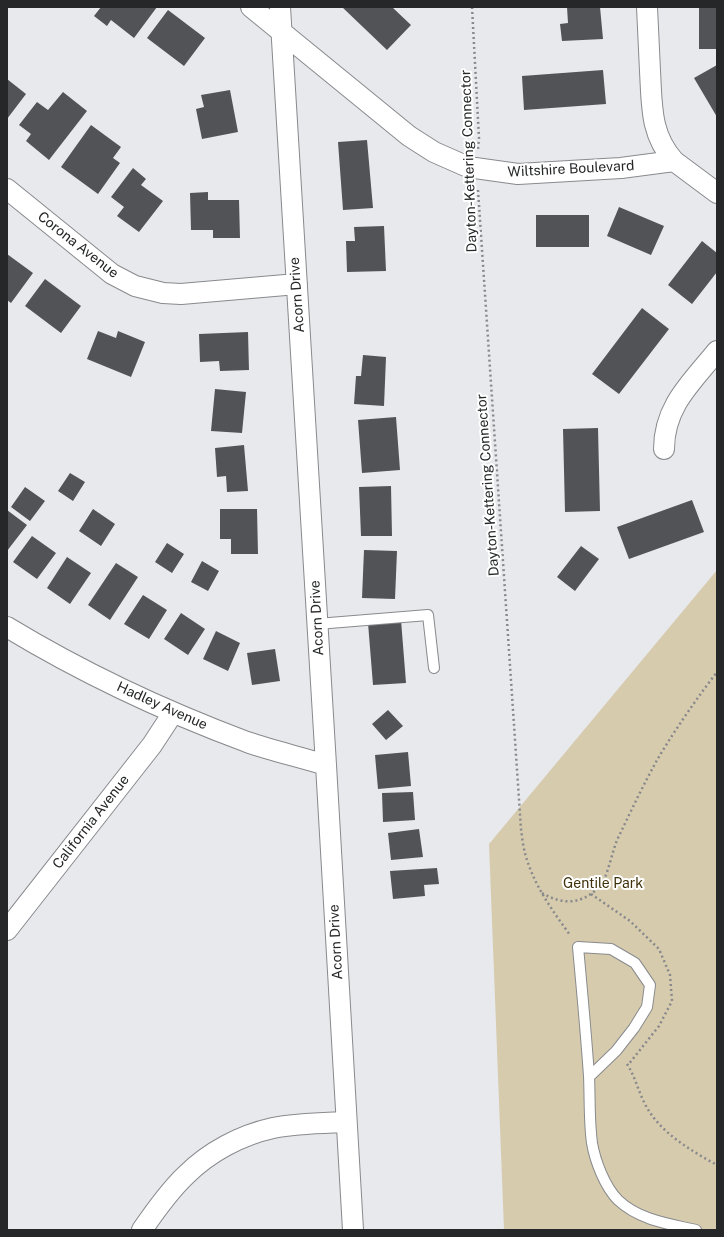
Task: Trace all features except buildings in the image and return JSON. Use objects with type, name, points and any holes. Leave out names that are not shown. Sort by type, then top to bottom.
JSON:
[{"type":"street","name":"Wiltshire Boulevard","points":[[251,7],[409,136],[434,152],[468,167],[518,174],[620,168],[674,161]]},
{"type":"street","name":"Acorn Drive","points":[[280,7],[353,1230]]},
{"type":"street","points":[[647,7],[652,116],[658,137],[674,161],[717,193]]},
{"type":"street","name":"Corona Avenue","points":[[7,189],[112,274],[135,286],[163,293],[181,294],[297,284]]},
{"type":"street","points":[[664,449],[667,421],[675,403],[717,351]]},
{"type":"street","name":"Hadley Avenue","points":[[7,627],[46,650],[173,713],[249,742],[326,765]]},
{"type":"street","name":"California Avenue","points":[[7,930],[152,745],[173,713]]},
{"type":"street","points":[[142,1230],[157,1209],[186,1175],[214,1152],[241,1138],[272,1128],[305,1123],[346,1122]]},
{"type":"lane","points":[[317,624],[428,615],[434,668]]},
{"type":"lane","points":[[589,1076],[616,1051],[634,1028],[647,1007],[650,986],[635,963],[611,949],[578,947],[589,1076],[592,1144],[600,1170],[608,1188],[619,1200],[645,1217],[696,1230]]},
{"type":"path","name":"Dayton-Kettering Connector","points":[[472,7],[479,138],[476,169],[521,829],[525,854],[541,893],[578,947]]},
{"type":"path","points":[[541,893],[554,900],[564,902],[574,901],[591,894],[601,886],[617,840],[660,755],[717,672]]},
{"type":"path","points":[[616,1051],[628,1065],[645,1104],[655,1120],[674,1138],[717,1165]]},
{"type":"green space","name":"Gentile Park","points":[[717,570],[717,1230],[504,1230],[489,844]]}]
